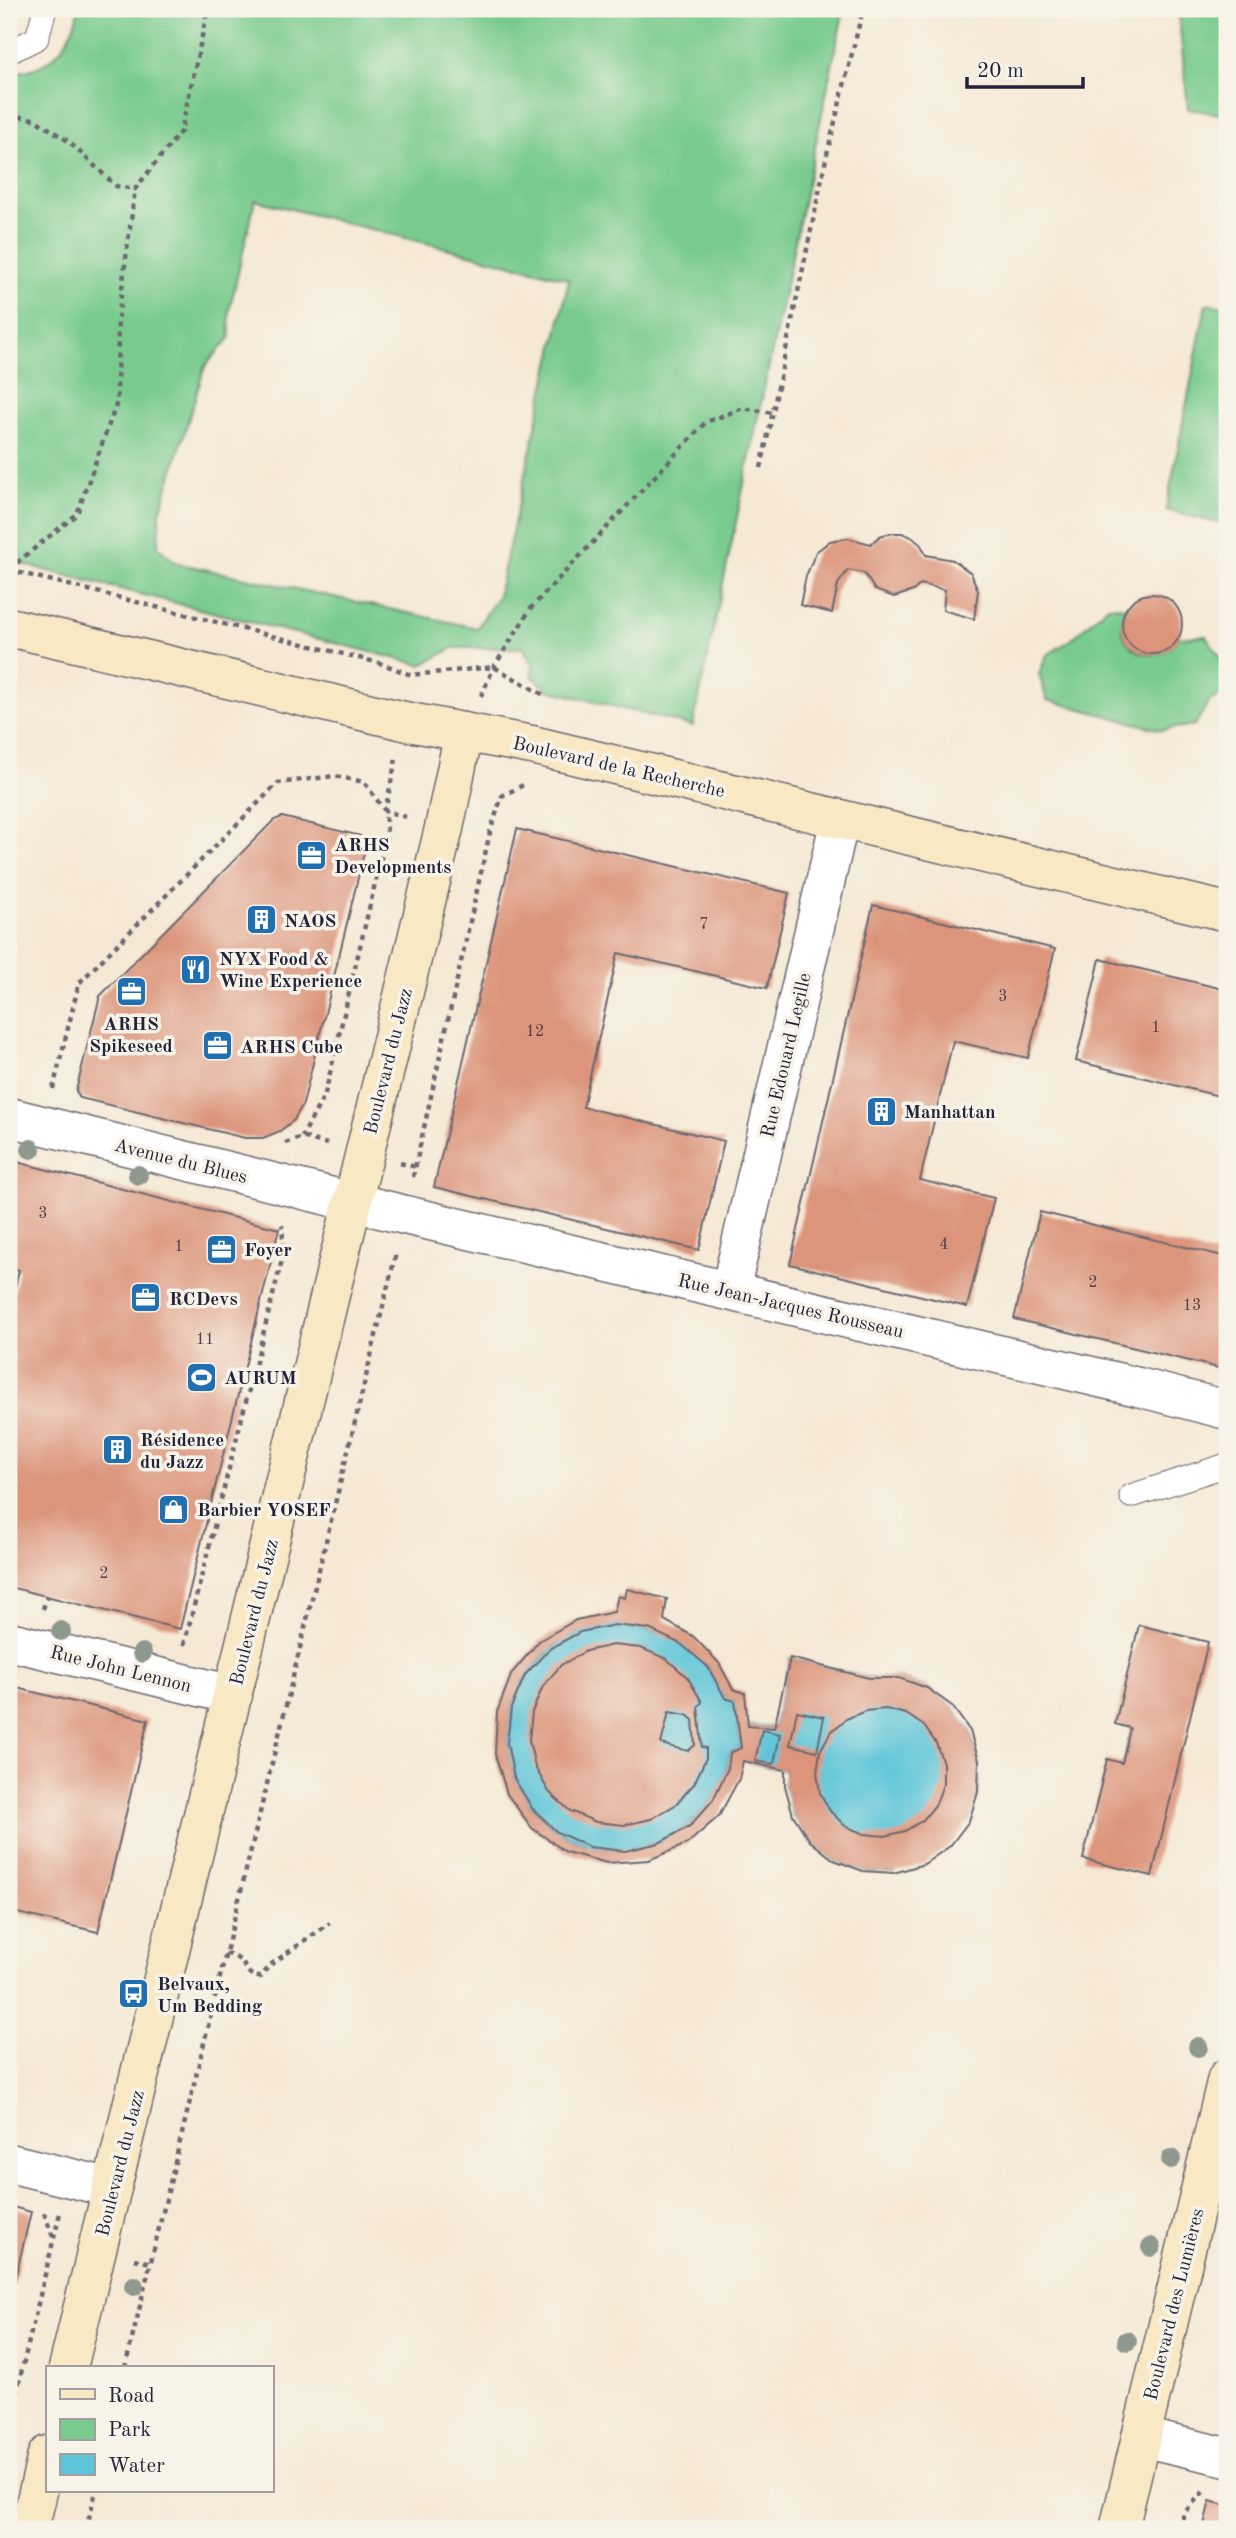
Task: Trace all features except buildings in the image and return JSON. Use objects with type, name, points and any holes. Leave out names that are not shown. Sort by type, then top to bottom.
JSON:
[{"type":"main road","name":"Boulevard de la Recherche","points":[[9,627],[404,721],[532,744],[1227,912]]},
{"type":"main road","name":"Boulevard du Jazz","points":[[68,2366],[354,1202],[444,828],[464,732]]},
{"type":"main road","name":"Boulevard des Lumières","points":[[1119,2529],[1227,2078]]},
{"type":"main road","points":[[29,2529],[46,2459]]},
{"type":"street","name":"Rue Edouard Legille","points":[[730,1291],[840,819]]},
{"type":"street","name":"Avenue du Blues","points":[[27,1122],[354,1202]]},
{"type":"street","name":"Rue Jean-Jacques Rousseau","points":[[354,1202],[1227,1410]]},
{"type":"street","name":"Rue John Lennon","points":[[9,1641],[233,1695]]},
{"type":"street","points":[[9,2163],[112,2188]]},
{"type":"street","points":[[1141,2437],[1217,2473]]},
{"type":"lane","points":[[9,52],[37,38],[44,9]]},
{"type":"lane","points":[[1131,1496],[1227,1465]]},
{"type":"path","points":[[9,569],[76,514],[117,402],[118,319],[135,189],[181,131],[208,9]]},
{"type":"path","points":[[761,468],[827,154],[863,9]]},
{"type":"path","points":[[9,115],[34,119],[68,141],[116,186],[135,189]]},
{"type":"path","points":[[494,667],[531,608],[706,422],[743,408],[773,414]]},
{"type":"path","points":[[9,569],[383,664],[411,675],[494,667],[544,695]]},
{"type":"path","points":[[27,1122],[79,984],[278,783],[335,776],[364,782],[385,811],[387,833],[325,1094],[302,1137]]},
{"type":"path","points":[[416,1167],[490,832],[502,796],[524,784]]},
{"type":"path","points":[[183,1650],[284,1252],[282,1218]]},
{"type":"path","points":[[125,2366],[390,1278]]},
{"type":"path","points":[[226,1953],[240,1960],[248,1974],[261,1977],[270,1965],[330,1923]]},
{"type":"path","points":[[1180,2529],[1184,2513],[1217,2473]]},
{"type":"path","points":[[86,2529],[96,2492]]},
{"type":"green space","points":[[79,9],[844,9],[693,726],[548,690],[532,676],[533,665],[523,648],[453,648],[422,665],[9,561],[9,72],[36,68],[47,62],[64,45]],"holes":[[[255,200],[569,279],[498,596],[477,628],[176,563],[158,547],[160,512],[205,366],[230,338],[229,312]]]},
{"type":"green space","points":[[1178,9],[1227,9],[1227,115],[1188,109]]},
{"type":"green space","points":[[1206,304],[1227,307],[1227,522],[1213,522],[1166,510]]},
{"type":"green space","points":[[1108,606],[1127,607],[1122,621],[1123,633],[1136,651],[1158,653],[1169,648],[1179,637],[1206,636],[1224,663],[1224,694],[1209,701],[1195,725],[1161,730],[1047,700],[1039,674],[1047,655],[1071,640]]},
{"type":"water","points":[[615,1625],[666,1636],[699,1657],[725,1698],[735,1701],[741,1748],[730,1753],[724,1778],[712,1800],[686,1827],[658,1842],[623,1849],[604,1848],[571,1838],[543,1818],[524,1795],[512,1770],[508,1744],[510,1717],[518,1691],[533,1668],[553,1648],[578,1633]]},
{"type":"water","points":[[790,1658],[869,1678],[899,1678],[927,1688],[952,1706],[970,1731],[979,1761],[978,1792],[969,1821],[894,1873],[863,1871],[834,1860],[810,1841],[793,1815],[785,1786],[785,1770],[743,1761],[751,1753],[748,1726],[774,1727]]},
{"type":"place","name":"ARHS Developments","points":[[311,855]]},
{"type":"place","name":"NAOS","points":[[261,920]]},
{"type":"place","name":"NYX Food & Wine Experience","points":[[196,969]]},
{"type":"place","name":"ARHS Spikeseed","points":[[131,992]]},
{"type":"place","name":"ARHS Cube","points":[[217,1046]]},
{"type":"place","name":"Manhattan","points":[[881,1111]]},
{"type":"place","name":"Foyer","points":[[221,1249]]},
{"type":"place","name":"RCDevs","points":[[146,1298]]},
{"type":"place","name":"AURUM","points":[[201,1377]]},
{"type":"place","name":"Résidence du Jazz","points":[[117,1450]]},
{"type":"place","name":"Barbier YOSEF","points":[[174,1509]]},
{"type":"place","name":"Belvaux, Um Bedding","points":[[134,1994]]}]
